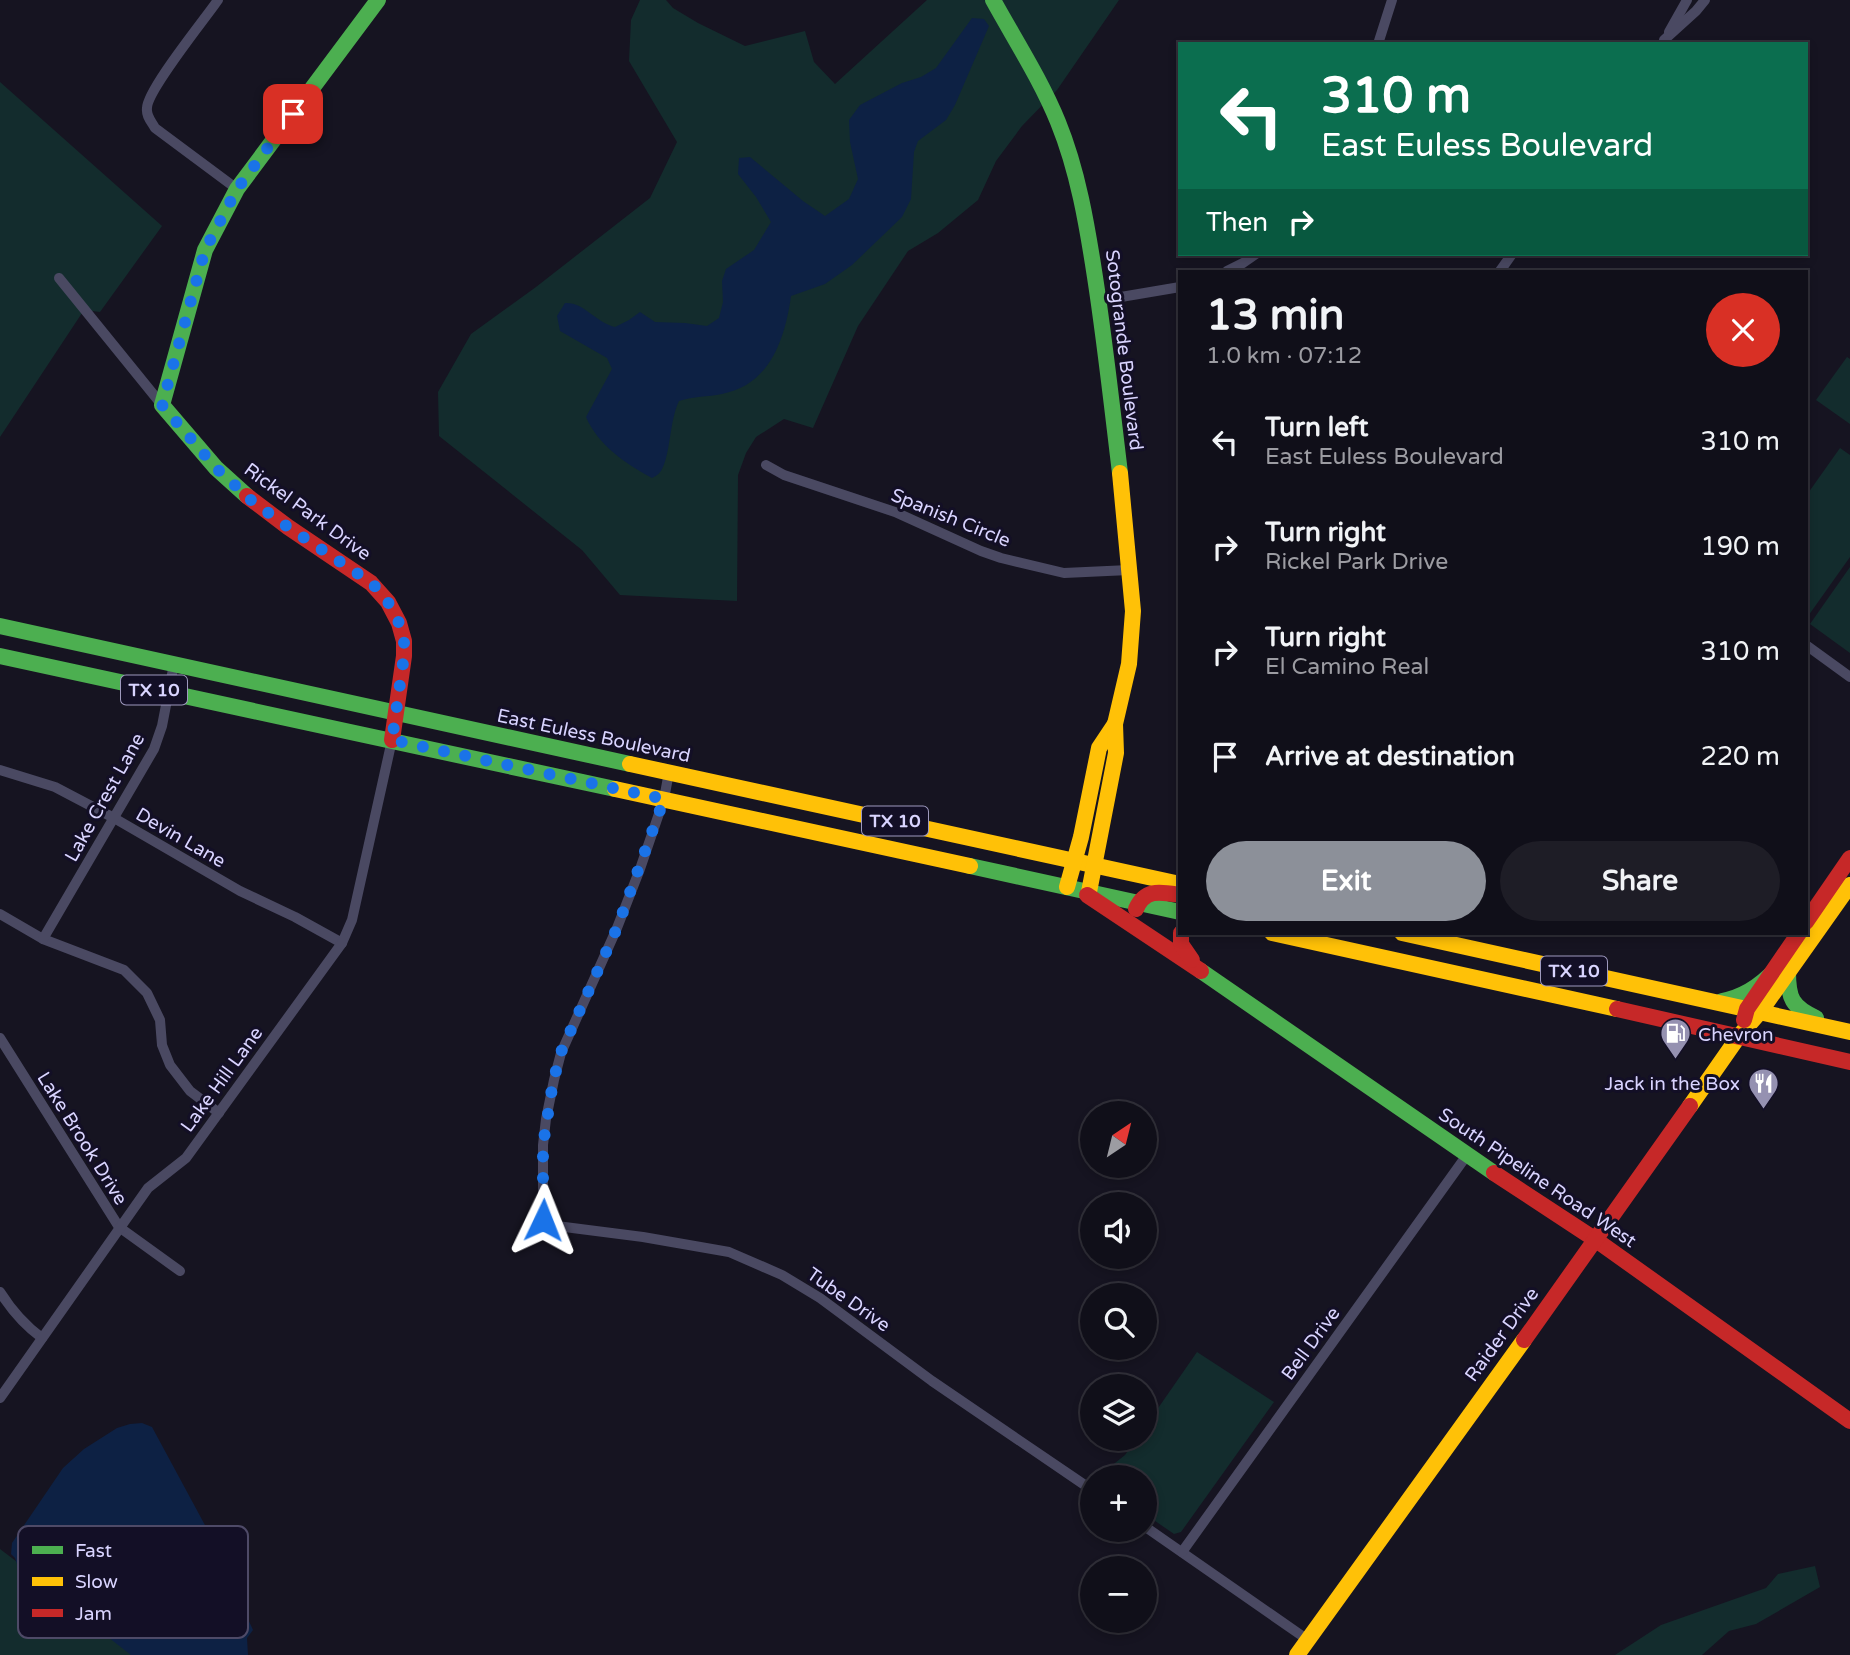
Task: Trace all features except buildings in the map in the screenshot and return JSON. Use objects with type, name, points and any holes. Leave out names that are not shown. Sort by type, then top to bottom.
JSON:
[{"type":"main road","points":[[162,405],[205,250],[237,189],[378,0]]},
{"type":"main road","name":"Sotogrande Boulevard","points":[[993,0],[1058,122],[1075,174],[1105,340],[1133,611],[1129,664],[1115,724],[1116,753],[1094,865],[1079,889]]},
{"type":"main road","name":"Rickel Park Drive","points":[[162,405],[216,468],[252,501],[372,583],[388,602],[404,640],[392,740]]},
{"type":"main road","name":"East Euless Boulevard","points":[[0,626],[1178,884]]},
{"type":"main road","name":"TX 10","points":[[0,656],[1178,912]]},
{"type":"main road","name":"Sotogrande Boulevard","points":[[1079,889],[1075,860],[1099,748],[1115,724]]},
{"type":"main road","name":"Raider Drive","points":[[1816,916],[1850,858]]},
{"type":"main road","name":"Raider Drive","points":[[1816,916],[1850,885]]},
{"type":"main road","name":"South Pipeline Road West","points":[[1079,889],[1467,1155],[1596,1240],[1850,1420]]},
{"type":"main road","points":[[1146,934],[1135,920],[1138,902],[1150,893],[1178,895]]},
{"type":"main road","points":[[1181,935],[1183,951],[1201,971]]},
{"type":"main road","name":"TX 10","points":[[1281,935],[1850,1062]]},
{"type":"main road","name":"TX 10","points":[[1411,935],[1846,1030]]},
{"type":"main road","name":"Raider Drive","points":[[1781,971],[1797,935]]},
{"type":"main road","name":"Raider Drive","points":[[1297,1655],[1596,1240],[1739,1036],[1753,1010],[1804,935]]},
{"type":"main road","points":[[1428,968],[1434,940]]},
{"type":"main road","points":[[1715,1002],[1731,1001],[1781,971],[1791,1001],[1796,1006],[1805,1013],[1846,1030]]},
{"type":"street","points":[[218,0],[158,83],[146,109],[155,128],[237,189]]},
{"type":"street","points":[[1379,42],[1392,0]]},
{"type":"street","points":[[1663,42],[1687,0]]},
{"type":"street","points":[[1663,42],[1705,0]]},
{"type":"street","points":[[1229,270],[1252,256]]},
{"type":"street","name":"Rickel Park Drive","points":[[59,278],[162,405]]},
{"type":"street","points":[[1097,298],[1115,298],[1178,288]]},
{"type":"street","name":"Spanish Circle","points":[[766,465],[784,475],[895,512],[1002,558],[1064,573],[1129,570]]},
{"type":"street","points":[[1808,646],[1850,677]]},
{"type":"street","name":"Lake Crest Lane","points":[[43,939],[154,749],[162,726],[174,664]]},
{"type":"street","name":"Lake Hill Lane","points":[[0,1398],[148,1188],[186,1158],[342,943],[352,920],[392,740]]},
{"type":"street","name":"Devin Lane","points":[[0,770],[55,787],[240,891],[295,916],[342,943]]},
{"type":"street","points":[[664,799],[668,772]]},
{"type":"street","name":"Tube Drive","points":[[664,799],[617,928],[561,1052],[553,1082],[543,1145],[543,1220],[549,1225],[729,1252],[782,1275],[820,1298],[932,1381],[1080,1482]]},
{"type":"street","points":[[0,914],[43,939],[124,970],[147,993],[160,1020],[162,1045],[170,1065],[190,1091],[219,1113]]},
{"type":"street","name":"Lake Brook Drive","points":[[0,1038],[119,1227],[180,1271]]},
{"type":"street","name":"Bell Drive","points":[[1182,1552],[1467,1155]]},
{"type":"street","points":[[0,1292],[26,1326],[42,1338]]},
{"type":"street","points":[[1157,1535],[1308,1640]]},
{"type":"green space","points":[[640,0],[666,0],[673,8],[698,23],[745,46],[805,31],[814,62],[835,84],[927,0],[1119,0],[1057,90],[1022,126],[996,161],[978,200],[938,233],[908,251],[858,326],[813,428],[784,419],[756,437],[746,453],[738,475],[737,601],[620,595],[582,550],[439,436],[438,392],[471,334],[650,198],[677,142],[629,61],[631,20]]},
{"type":"green space","points":[[0,82],[162,226],[100,312],[84,310],[0,437]]},
{"type":"green space","points":[[1847,357],[1850,359],[1850,424],[1816,400]]},
{"type":"green space","points":[[1840,448],[1850,455],[1850,557],[1808,616],[1808,493]]},
{"type":"green space","points":[[1850,567],[1850,653],[1810,624]]},
{"type":"green space","points":[[1197,1352],[1274,1402],[1181,1532],[1174,1534],[1157,1522],[1157,1465],[1112,1465],[1128,1451],[1157,1451],[1157,1410]]},
{"type":"green space","points":[[0,1549],[18,1563],[18,1638],[118,1638],[140,1655],[0,1655]]},
{"type":"green space","points":[[1815,1566],[1820,1587],[1756,1624],[1729,1631],[1702,1655],[1615,1655],[1661,1625],[1766,1588],[1778,1574]]},
{"type":"water","points":[[972,18],[984,19],[989,26],[946,120],[918,141],[914,152],[911,199],[902,217],[852,265],[825,284],[791,296],[779,344],[772,358],[752,381],[722,394],[679,401],[673,418],[667,456],[658,474],[652,478],[614,453],[591,427],[586,417],[612,369],[607,358],[560,331],[557,316],[565,303],[578,306],[615,327],[640,312],[655,322],[707,326],[719,318],[723,302],[722,281],[726,269],[754,250],[771,222],[738,174],[739,158],[750,157],[825,216],[849,199],[858,179],[850,142],[849,120],[860,105],[936,68]]},
{"type":"water","points":[[142,1423],[152,1427],[205,1526],[24,1526],[63,1468],[84,1449],[117,1428]]},
{"type":"water","points":[[18,1534],[18,1567],[11,1554],[12,1543]]},
{"type":"water","points":[[248,1619],[253,1630],[248,1637]]},
{"type":"water","points":[[109,1638],[247,1638],[248,1655],[131,1655]]},
{"type":"traffic: fast","points":[[247,496],[216,468],[162,405],[205,250],[237,189],[378,0]]},
{"type":"traffic: fast","points":[[993,0],[1051,106],[1076,179],[1099,301],[1120,473]]},
{"type":"traffic: fast","points":[[0,626],[630,764]]},
{"type":"traffic: fast","points":[[0,656],[615,789]]},
{"type":"traffic: fast","points":[[970,866],[1178,912]]},
{"type":"traffic: fast","points":[[1722,1001],[1751,990],[1775,970]]},
{"type":"traffic: fast","points":[[1201,971],[1494,1173]]},
{"type":"traffic: fast","points":[[1788,972],[1793,1001],[1816,1018]]},
{"type":"traffic: slow","points":[[1089,892],[1116,753],[1115,724],[1129,664],[1133,611],[1120,473]]},
{"type":"traffic: slow","points":[[1067,887],[1081,837],[1099,748],[1115,724]]},
{"type":"traffic: slow","points":[[630,764],[1178,884]]},
{"type":"traffic: slow","points":[[615,789],[970,866]]},
{"type":"traffic: slow","points":[[1690,1106],[1850,885]]},
{"type":"traffic: slow","points":[[1281,935],[1617,1009]]},
{"type":"traffic: slow","points":[[1411,935],[1850,1032]]},
{"type":"traffic: slow","points":[[1297,1655],[1524,1340]]},
{"type":"traffic: jam","points":[[247,496],[371,583],[388,602],[399,623],[404,641],[392,740]]},
{"type":"traffic: jam","points":[[1808,919],[1850,858]]},
{"type":"traffic: jam","points":[[1136,909],[1144,898],[1154,893],[1178,895]]},
{"type":"traffic: jam","points":[[1087,895],[1201,971]]},
{"type":"traffic: jam","points":[[1181,935],[1181,944],[1192,960]]},
{"type":"traffic: jam","points":[[1744,1020],[1747,1009],[1798,935]]},
{"type":"traffic: jam","points":[[1617,1009],[1850,1062]]},
{"type":"traffic: jam","points":[[1524,1340],[1690,1106]]},
{"type":"traffic: jam","points":[[1494,1173],[1596,1240],[1850,1421]]},
{"type":"place","name":"Chevron","points":[[1675,1061]]},
{"type":"place","name":"Jack in the Box","points":[[1763,1110]]},
{"type":"route","points":[[293,114],[237,189],[205,250],[162,405],[216,468],[252,501],[372,583],[388,602],[396,615],[404,640],[392,740],[664,799],[617,928],[561,1052],[553,1082],[543,1145],[543,1220]]}]
